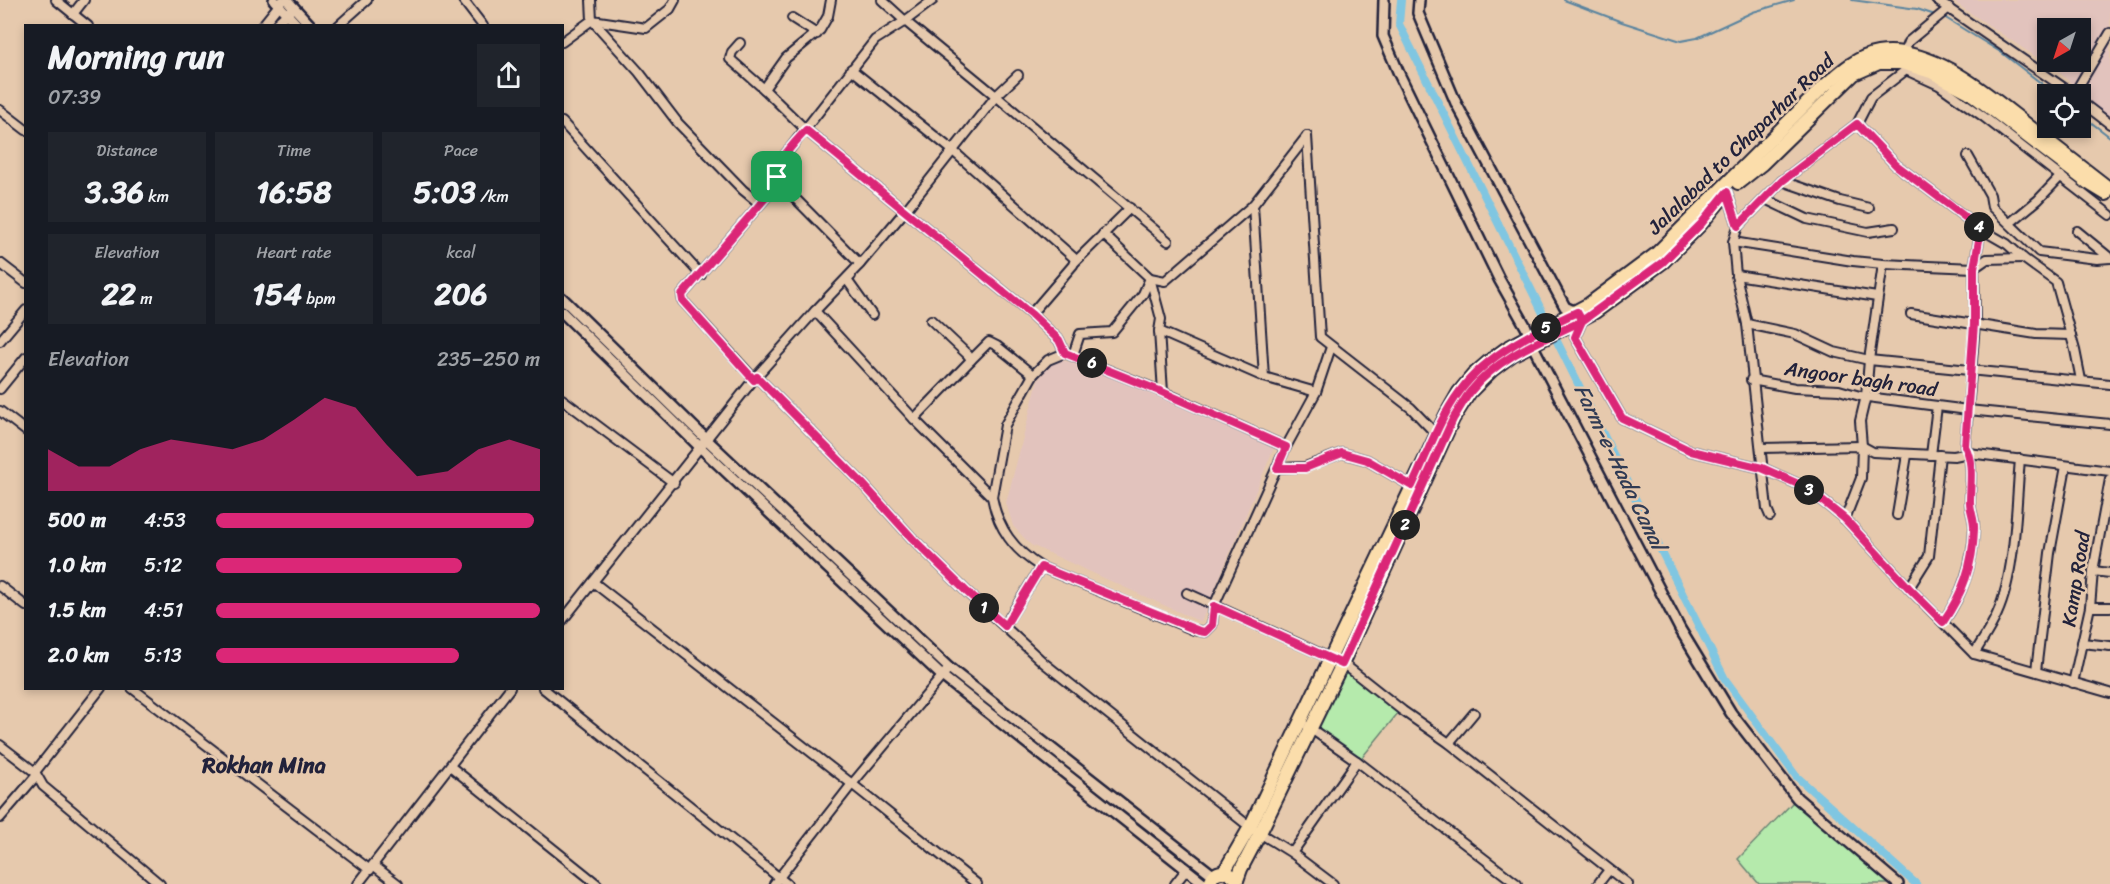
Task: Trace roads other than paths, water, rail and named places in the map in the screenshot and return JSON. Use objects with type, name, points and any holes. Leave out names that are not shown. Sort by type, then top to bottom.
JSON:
[{"type":"main road","name":"Jalalabad to Chaparhar Road","points":[[1592,308],[1656,254],[1821,89],[1848,65],[1877,53],[1904,53],[1935,63],[1974,84],[2037,126]]},
{"type":"main road","name":"Jalalabad to Chaparhar Road","points":[[1592,308],[1663,262],[1701,224],[1727,192],[1762,164],[1854,74],[1879,63],[1902,63],[1931,72],[1969,92],[2088,183],[2110,196]]},
{"type":"main road","name":"Jalalabad to Chaparhar Road","points":[[2054,138],[2110,189]]},
{"type":"main road","points":[[1236,884],[1255,830],[1453,419],[1470,392],[1492,370],[1535,339],[1592,308]]},
{"type":"main road","points":[[1336,661],[1412,486],[1459,392],[1473,375],[1507,348],[1535,339]]},
{"type":"main road","points":[[1213,879],[1255,830]]},
{"type":"main road","points":[[1213,879],[1234,878],[1236,884]]},
{"type":"street","points":[[56,0],[86,24]]},
{"type":"street","points":[[73,14],[84,0]]},
{"type":"street","points":[[340,24],[367,0]]},
{"type":"street","points":[[463,0],[481,24]]},
{"type":"street","points":[[591,0],[592,20],[639,72],[678,123],[743,190],[760,204]]},
{"type":"street","points":[[564,41],[592,20],[646,28],[669,9],[675,0]]},
{"type":"street","points":[[765,89],[786,58],[817,34],[828,16],[831,0]]},
{"type":"street","points":[[882,0],[1168,241]]},
{"type":"street","points":[[860,264],[779,182],[778,169],[785,155],[875,40],[933,0]]},
{"type":"street","points":[[1384,0],[1383,36],[1396,67],[1496,271],[1535,339],[1680,629],[1731,713],[1797,798],[1898,884]]},
{"type":"street","points":[[1419,0],[1418,13],[1456,103],[1565,307],[1575,318],[1575,337],[1622,418],[1691,451],[1762,468],[1805,487],[1845,519],[1974,654],[2110,693]]},
{"type":"street","points":[[1936,0],[2059,84]]},
{"type":"street","points":[[264,24],[284,4]]},
{"type":"street","points":[[274,24],[284,4]]},
{"type":"street","points":[[284,4],[297,24]]},
{"type":"street","points":[[284,4],[308,24]]},
{"type":"street","points":[[1904,53],[1908,42],[1949,8]]},
{"type":"street","points":[[792,18],[817,34]]},
{"type":"street","points":[[2079,84],[2110,33]]},
{"type":"street","points":[[740,44],[732,52],[730,59],[765,89],[806,130],[1031,314],[1059,340],[1069,354],[1286,447]]},
{"type":"street","points":[[851,69],[952,150],[1073,257],[1075,260],[1073,265]]},
{"type":"street","points":[[1770,516],[1767,509],[1751,380],[1747,324],[1736,275],[1733,242],[1738,226],[1782,181],[1857,124],[1871,97],[1906,70],[1939,85],[2110,214]]},
{"type":"street","points":[[872,315],[847,280],[996,96],[1018,75]]},
{"type":"street","points":[[2091,109],[2110,124]]},
{"type":"street","points":[[0,110],[24,128]]},
{"type":"street","points":[[564,124],[701,275]]},
{"type":"street","points":[[1857,124],[1896,165],[2056,282],[2081,380]]},
{"type":"street","points":[[1103,234],[1150,278],[1165,281],[1253,205],[1307,136],[1320,338],[1411,408],[1437,435]]},
{"type":"street","points":[[1968,156],[1990,195],[1992,207],[2039,252],[2097,259],[2110,258],[2077,231]]},
{"type":"street","points":[[2010,223],[2038,200],[2061,176]]},
{"type":"street","points":[[1782,181],[1840,201],[1869,208]]},
{"type":"street","points":[[779,182],[682,295],[683,301],[756,378],[862,483],[912,538],[1044,663],[1255,830],[1292,853],[1333,884]]},
{"type":"street","points":[[1727,192],[1738,226]]},
{"type":"street","points":[[1765,199],[1807,219],[1868,232],[1894,228]]},
{"type":"street","points":[[1253,205],[1264,377]]},
{"type":"street","points":[[1031,314],[1073,265],[1130,207]]},
{"type":"street","points":[[1943,622],[1955,605],[1965,584],[1975,527],[1970,506],[1969,453],[1965,446],[1974,324],[1974,268],[1981,229]]},
{"type":"street","points":[[1733,242],[1883,264],[1974,268],[1987,260],[2023,258]]},
{"type":"street","points":[[0,263],[24,281]]},
{"type":"street","points":[[564,618],[756,378],[814,311],[860,264]]},
{"type":"street","points":[[1845,519],[1861,478],[1860,421],[1866,396],[1883,264]]},
{"type":"street","points":[[1736,275],[1877,297]]},
{"type":"street","points":[[1150,278],[1161,319],[1159,332],[1162,392]]},
{"type":"street","points":[[1150,278],[1143,294],[1112,332],[1080,334],[1069,354],[1048,360],[1033,375],[1005,425],[992,497],[999,520],[1009,540],[1041,567],[1199,631],[1205,632],[1212,625],[1214,606],[1286,447],[1316,392],[1331,347]]},
{"type":"street","points":[[564,300],[704,444],[942,676],[1186,870],[1213,879]]},
{"type":"street","points":[[814,311],[914,419],[992,497]]},
{"type":"street","points":[[0,341],[24,312]]},
{"type":"street","points":[[564,314],[949,668],[1213,879]]},
{"type":"street","points":[[1911,314],[2036,334],[2071,335]]},
{"type":"street","points":[[930,320],[971,360]]},
{"type":"street","points":[[1747,324],[1795,334],[1834,352],[1869,360],[2110,384]]},
{"type":"street","points":[[1159,332],[1264,377],[1316,392]]},
{"type":"street","points":[[914,419],[989,342],[1033,375]]},
{"type":"street","points":[[0,389],[24,359]]},
{"type":"street","name":"Angoor bagh road","points":[[1751,380],[1795,388],[1830,390],[1968,410],[2110,424]]},
{"type":"street","points":[[564,400],[674,483]]},
{"type":"street","points":[[1909,588],[1929,556],[1937,406]]},
{"type":"street","points":[[0,411],[24,429]]},
{"type":"street","points":[[1761,448],[1862,446],[1873,452],[1907,455],[1954,456],[1969,453],[2110,471]]},
{"type":"street","points":[[1277,468],[1305,468],[1342,453],[1367,460],[1412,486]]},
{"type":"street","points":[[1897,515],[1907,455]]},
{"type":"street","points":[[1974,654],[1997,614],[2010,569],[2020,459]]},
{"type":"street","points":[[2036,671],[2050,553],[2066,466]]},
{"type":"street","name":"Kamp Road","points":[[2073,683],[2090,607],[2093,571],[2110,483]]},
{"type":"street","points":[[1005,626],[1041,567]]},
{"type":"street","points":[[2093,571],[2110,573]]},
{"type":"street","points":[[593,582],[977,884]]},
{"type":"street","points":[[0,586],[24,604]]},
{"type":"street","points":[[1187,593],[1336,661],[1449,743],[1628,884]]},
{"type":"street","points":[[2090,607],[2110,608]]},
{"type":"street","points":[[2082,643],[2110,646]]},
{"type":"street","points":[[776,881],[852,784],[949,668]]},
{"type":"street","points":[[0,818],[99,690]]},
{"type":"street","points":[[135,690],[398,884]]},
{"type":"street","points":[[358,884],[508,690]]},
{"type":"street","points":[[545,690],[776,881],[787,884]]},
{"type":"street","points":[[1449,743],[1474,713]]},
{"type":"street","points":[[1305,726],[1357,761],[1517,884]]},
{"type":"street","points":[[0,745],[35,774],[43,786],[160,884]]},
{"type":"street","points":[[1292,853],[1357,761]]},
{"type":"street","points":[[450,766],[597,884]]},
{"type":"street","points":[[1175,884],[1186,870]]},
{"type":"street","points":[[1598,884],[1609,870]]},
{"type":"waterway","name":"Farm-e-Hada Canal","points":[[1401,0],[1399,24],[1725,679],[1796,776],[1916,884]]},
{"type":"waterway","points":[[1564,0],[1681,41],[1697,38],[1753,12],[1794,0]]},
{"type":"waterway","points":[[1852,0],[1917,9],[1935,15]]},
{"type":"waterway","points":[[1944,17],[2002,53],[2042,84]]},
{"type":"waterway","points":[[2091,122],[2110,137]]},
{"type":"district","name":"Rokhan Mina","points":[[264,765]]}]
